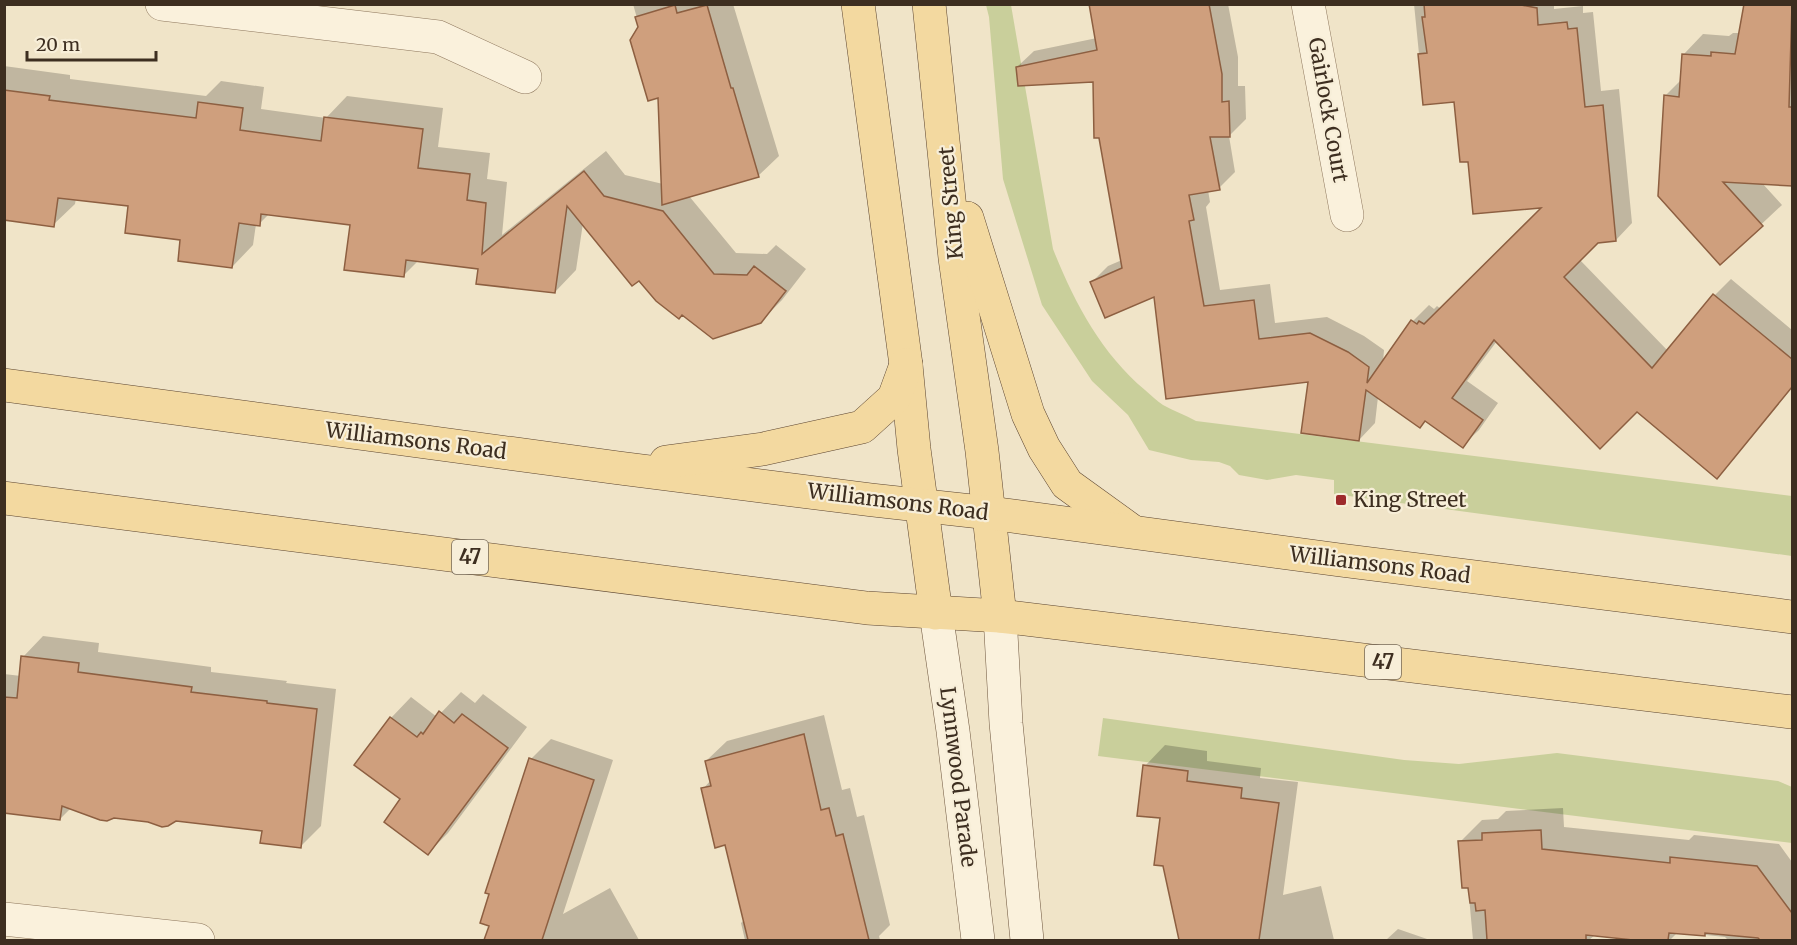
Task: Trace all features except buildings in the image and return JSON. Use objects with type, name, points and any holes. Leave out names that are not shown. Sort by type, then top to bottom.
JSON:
[{"type":"main road","points":[[858,4],[936,613]]},
{"type":"main road","name":"King Street","points":[[929,4],[955,258],[990,513],[1000,616]]},
{"type":"main road","points":[[944,133],[977,255],[1028,414],[1044,448],[1067,483],[1135,533]]},
{"type":"main road","points":[[619,468],[763,449],[862,427],[894,398],[906,365]]},
{"type":"main road","name":"Williamsons Road","points":[[4,385],[619,468],[872,500],[921,504],[1792,616]]},
{"type":"main road","name":"47","points":[[4,498],[867,608],[1000,616],[1792,712]]},
{"type":"street","points":[[162,4],[438,37],[525,77]]},
{"type":"street","name":"Gairlock Court","points":[[1308,4],[1347,215]]},
{"type":"street","name":"Lynnwood Parade","points":[[936,613],[953,730],[978,940]]},
{"type":"street","points":[[1000,616],[1006,723],[1027,940]]},
{"type":"street","points":[[4,919],[198,940]]},
{"type":"green space","points":[[986,5],[1011,5],[1053,249],[1061,269],[1090,326],[1102,343],[1129,375],[1163,405],[1196,421],[1792,496],[1792,556],[1334,494],[1334,480],[1296,475],[1267,480],[1239,475],[1230,466],[1219,462],[1191,460],[1149,450],[1128,415],[1092,381],[1042,305],[1003,179],[989,17]]},
{"type":"green space","points":[[1103,718],[1404,760],[1459,764],[1557,753],[1778,781],[1792,787],[1792,843],[1098,756]]},
{"type":"place","name":"King Street","points":[[1341,500]]}]
